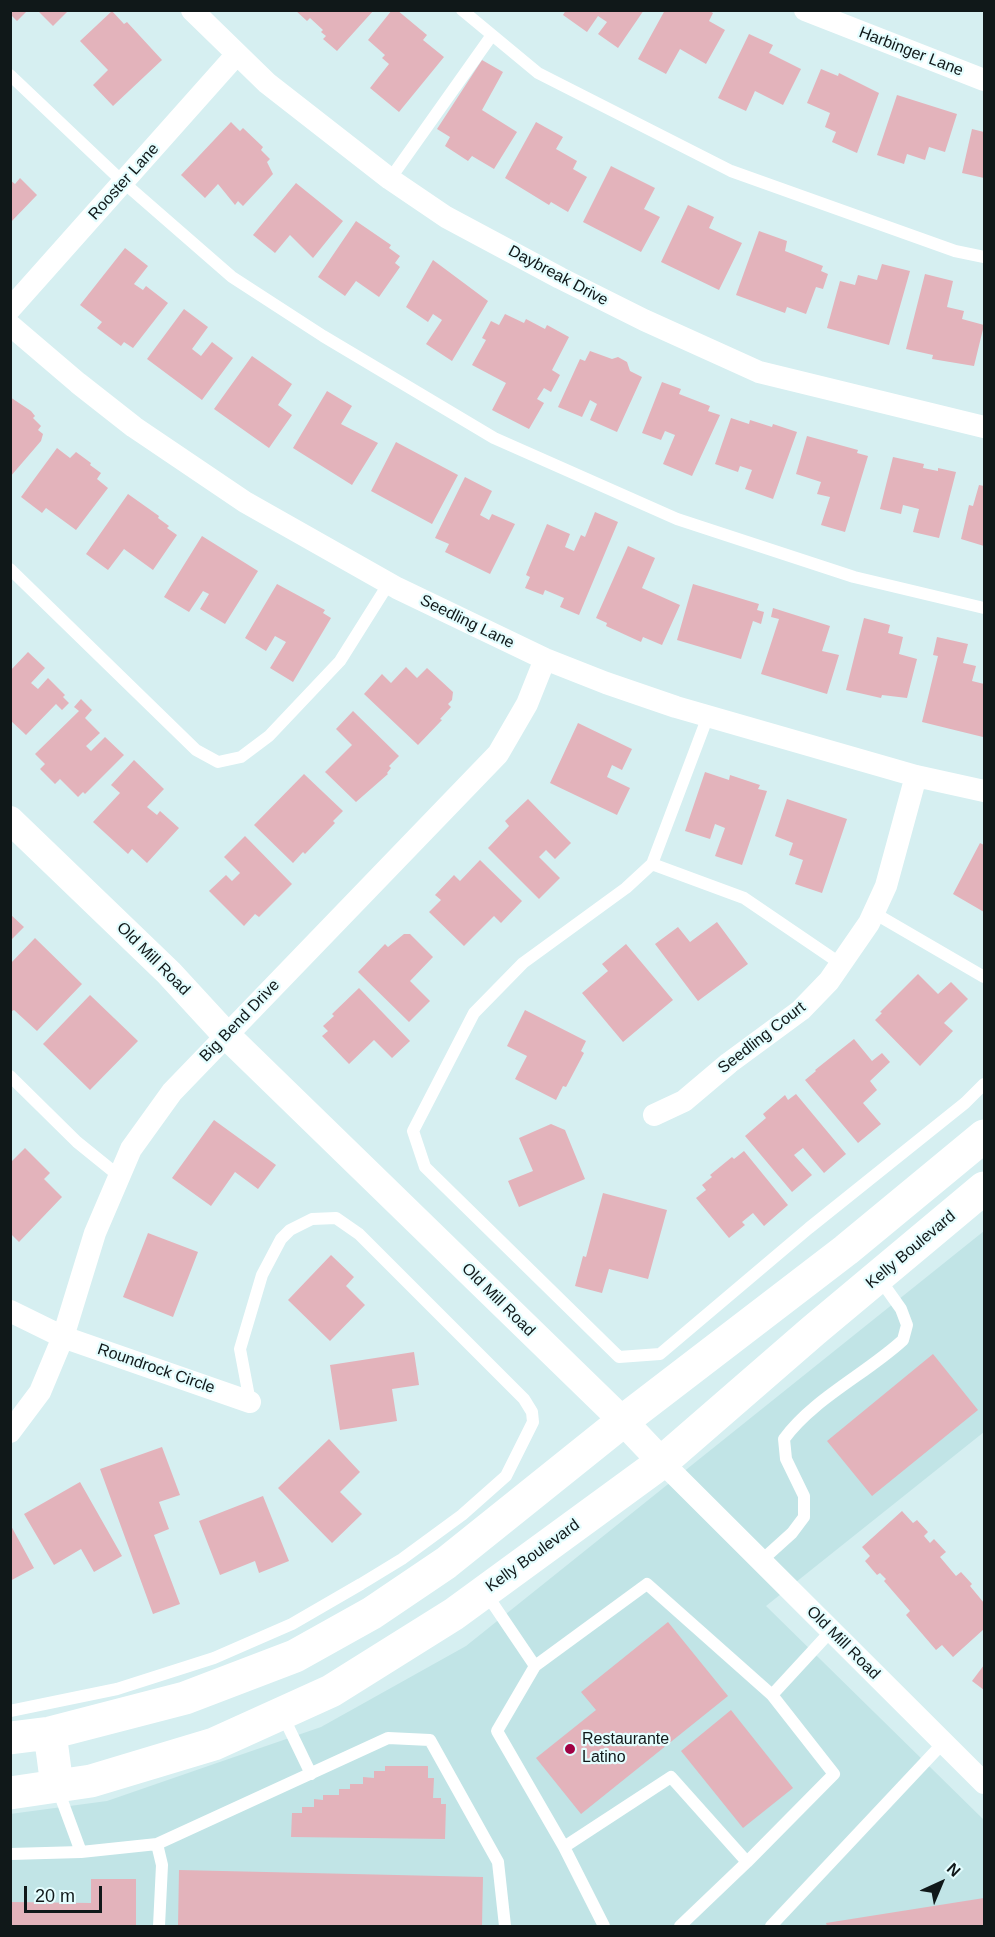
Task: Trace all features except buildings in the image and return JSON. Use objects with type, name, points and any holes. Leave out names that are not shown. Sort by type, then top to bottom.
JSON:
[{"type":"main road","points":[[10,1738],[50,1733],[185,1698],[295,1656],[372,1613],[446,1563],[623,1420],[846,1250],[984,1136]]},
{"type":"main road","name":"Kelly Boulevard","points":[[10,1793],[91,1781],[214,1744],[331,1691],[454,1614],[662,1462],[984,1188]]},
{"type":"main road","points":[[50,1733],[57,1786]]},
{"type":"street","name":"Daybreak Drive","points":[[192,10],[267,83],[390,179],[446,217],[560,278],[644,320],[759,372],[984,427]]},
{"type":"street","name":"Harbinger Lane","points":[[805,10],[984,80]]},
{"type":"street","name":"Rooster Lane","points":[[10,309],[237,54]]},
{"type":"street","name":"Seedling Lane","points":[[10,325],[134,427],[236,496],[389,584],[544,659],[676,707],[916,776],[984,791]]},
{"type":"street","name":"Big Bend Drive","points":[[10,1432],[40,1392],[63,1337],[95,1233],[131,1149],[171,1092],[498,754],[527,704],[544,659]]},
{"type":"street","name":"Seedling Court","points":[[654,1115],[684,1101],[729,1063],[801,1010],[829,981],[869,923],[886,886],[916,776]]},
{"type":"street","name":"Old Mill Road","points":[[10,820],[169,973],[227,1036],[623,1420],[662,1462],[984,1782]]},
{"type":"street","name":"Roundrock Circle","points":[[10,1311],[63,1337],[250,1402]]},
{"type":"lane","points":[[462,10],[538,73],[731,171],[955,251],[984,257]]},
{"type":"lane","points":[[390,179],[492,35]]},
{"type":"lane","points":[[10,75],[123,182],[232,277],[323,336],[494,438],[677,519],[854,577],[984,608]]},
{"type":"lane","points":[[10,569],[196,750],[218,762],[241,757],[269,736],[340,661],[389,584]]},
{"type":"lane","points":[[708,716],[652,864],[626,888],[522,963],[474,1012],[413,1131],[425,1167],[619,1357],[660,1354],[809,1228],[965,1103],[984,1084]]},
{"type":"lane","points":[[652,864],[744,898],[841,964]]},
{"type":"lane","points":[[873,913],[984,977]]},
{"type":"lane","points":[[10,1076],[77,1142],[119,1176]]},
{"type":"lane","points":[[10,1711],[117,1689],[214,1658],[292,1624],[402,1559],[462,1515],[506,1476],[533,1422],[532,1412],[524,1400],[359,1234],[336,1218],[312,1219],[290,1230],[281,1239],[262,1275],[240,1349],[250,1402]]},
{"type":"lane","points":[[761,1561],[792,1533],[804,1516],[804,1496],[786,1459],[784,1439],[794,1426],[812,1410],[903,1340],[907,1325],[901,1309],[878,1277]]},
{"type":"lane","points":[[604,1926],[564,1847],[497,1731],[535,1666],[647,1584],[772,1695],[834,1774],[680,1926]]},
{"type":"lane","points":[[484,1591],[535,1666]]},
{"type":"lane","points":[[772,1695],[831,1631]]},
{"type":"lane","points":[[282,1714],[311,1774]]},
{"type":"lane","points":[[10,1854],[81,1852],[157,1845],[388,1738],[430,1740],[498,1862],[505,1926]]},
{"type":"lane","points":[[771,1926],[944,1742]]},
{"type":"lane","points":[[564,1847],[671,1777],[747,1862]]},
{"type":"lane","points":[[57,1786],[81,1852]]},
{"type":"lane","points":[[157,1845],[162,1864],[159,1926]]},
{"type":"shaded area","points":[[984,1231],[984,1432],[766,1606],[984,1820],[984,1926],[11,1926],[10,1814],[107,1801],[321,1727],[466,1646]]},
{"type":"place","name":"Restaurante Latino","points":[[570,1749]]}]
